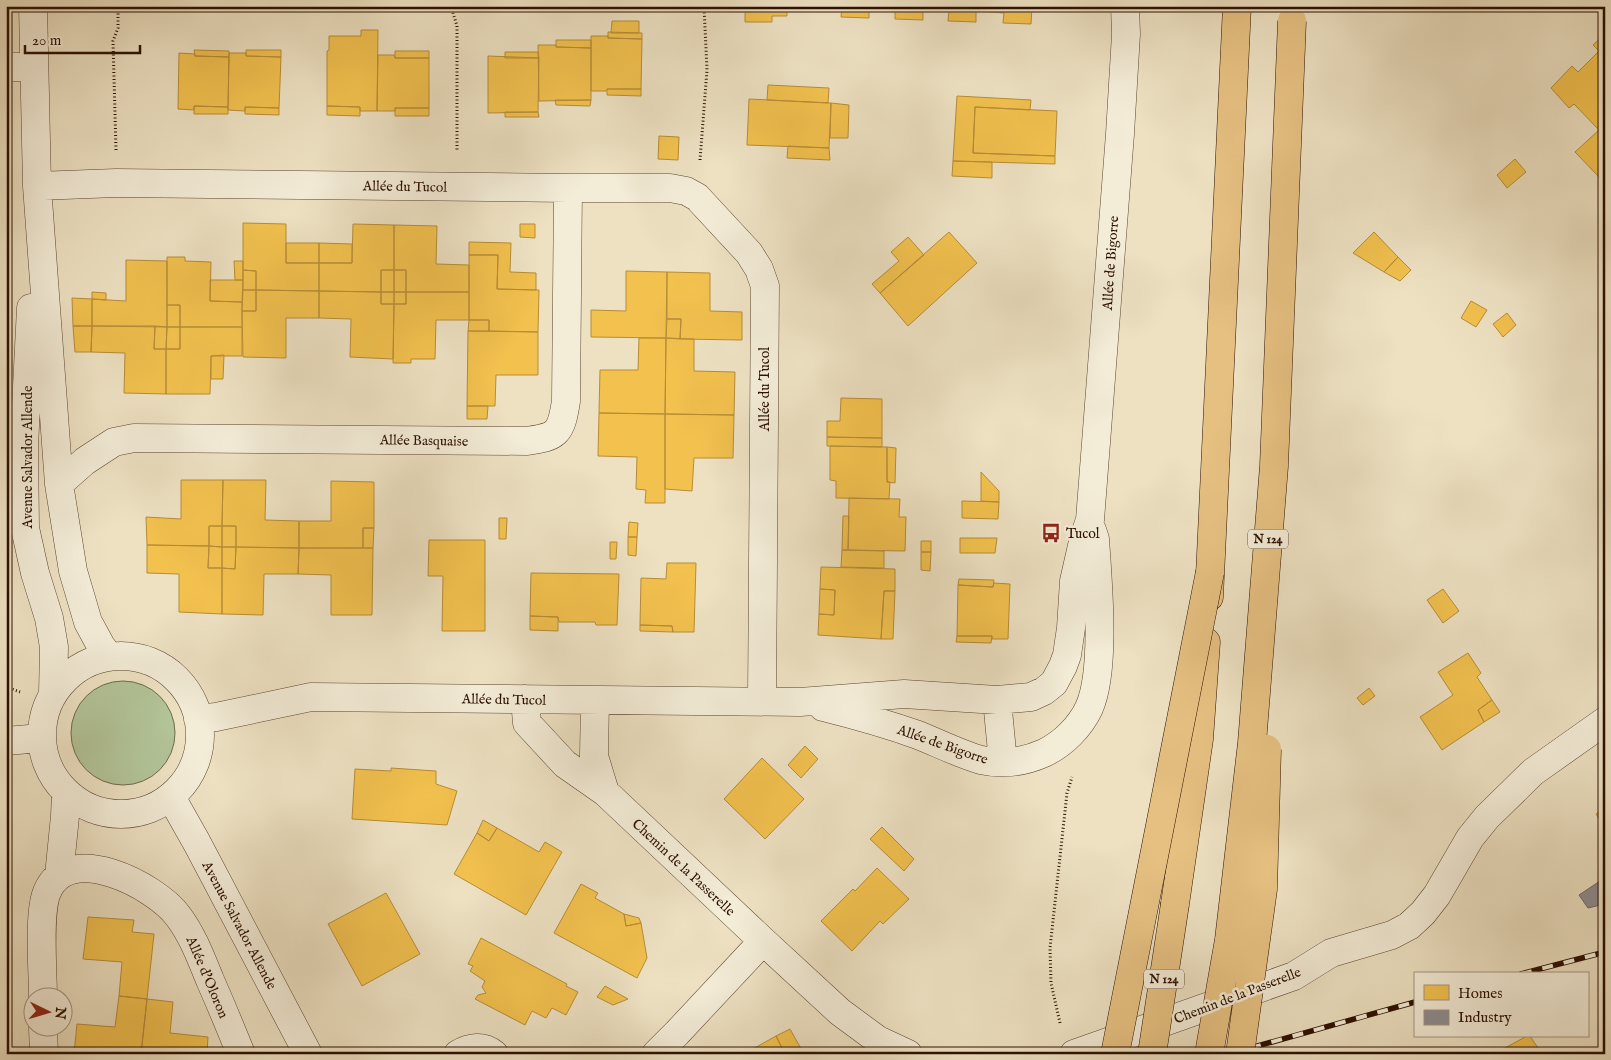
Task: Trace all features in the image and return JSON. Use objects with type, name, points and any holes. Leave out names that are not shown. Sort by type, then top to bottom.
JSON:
[{"type":"highway","name":"N 124","points":[[1152,1054],[1199,739],[1210,572],[1237,6]]},
{"type":"highway","name":"N 124","points":[[1209,1054],[1229,940],[1252,743],[1274,466],[1292,14]]},
{"type":"highway","points":[[1240,1054],[1264,889],[1274,466]]},
{"type":"highway","points":[[1115,1054],[1210,572]]},
{"type":"street","name":"Avenue Salvador Allende","points":[[34,6],[37,186],[59,484],[73,571],[88,622],[101,646],[109,656]]},
{"type":"street","name":"Allée de Bigorre","points":[[762,701],[800,702],[904,694],[997,700],[1031,697],[1044,691],[1059,675],[1067,655],[1074,581],[1090,520],[1120,125],[1126,34],[1125,6]]},
{"type":"street","points":[[6,66],[34,67]]},
{"type":"street","name":"Allée du Tucol","points":[[37,186],[116,182],[670,188],[686,191],[697,197],[750,253],[759,269],[765,286],[762,701],[526,700],[311,696],[216,717],[198,719]]},
{"type":"street","name":"Avenue Salvador Allende","points":[[37,186],[24,446],[25,528],[35,573],[49,618],[54,647],[53,694]]},
{"type":"street","name":"Allée Basquaise","points":[[59,484],[85,461],[114,442],[134,438],[526,442],[542,439],[554,434],[560,428],[563,421],[566,401],[568,188]]},
{"type":"street","name":"Allée de Bigorre","points":[[800,702],[880,722],[980,759],[1003,762],[1020,760],[1041,754],[1052,748],[1074,731],[1089,707],[1094,693],[1097,667],[1098,596],[1095,539],[1090,520]]},
{"type":"street","points":[[109,656],[139,657],[166,669],[187,691],[198,719],[200,740],[195,762],[186,781],[171,797],[146,811],[117,815],[90,809],[66,793],[48,768],[41,738],[46,706],[61,683],[81,666],[109,656]]},
{"type":"street","name":"Chemin de la Passerelle","points":[[526,700],[527,723],[565,764],[605,792],[840,1012],[878,1040],[908,1054]]},
{"type":"street","name":"Chemin de la Passerelle","points":[[595,700],[594,756],[605,792]]},
{"type":"street","points":[[997,700],[1003,762]]},
{"type":"street","name":"Chemin de la Passerelle","points":[[1074,1054],[1294,976],[1331,953],[1392,935],[1409,926],[1423,913],[1437,895],[1470,838],[1488,817],[1533,772],[1605,721]]},
{"type":"street","points":[[6,741],[41,738]]},
{"type":"street","points":[[43,988],[42,913],[45,894],[50,884],[58,876],[66,793]]},
{"type":"street","name":"Avenue Salvador Allende","points":[[171,797],[308,1054]]},
{"type":"street","name":"Allée d'Oloron","points":[[58,876],[84,868],[107,870],[161,900],[177,914],[192,935],[241,1054]]},
{"type":"street","points":[[656,1054],[762,941]]},
{"type":"street","points":[[44,1038],[44,1054]]},
{"type":"street","points":[[458,1054],[466,1049],[478,1048],[494,1054]]},
{"type":"path","points":[[116,182],[113,41],[118,28],[118,6]]},
{"type":"path","points":[[451,6],[457,26],[457,187]]},
{"type":"path","points":[[697,197],[707,70],[704,6]]},
{"type":"path","points":[[1060,1026],[1051,984],[1050,948],[1067,793],[1083,743],[1074,731]]},
{"type":"green space","points":[[123,681],[143,685],[152,689],[160,696],[167,704],[171,713],[175,733],[171,753],[167,762],[160,770],[152,777],[143,781],[123,785],[103,781],[94,777],[86,770],[79,762],[75,753],[71,733],[75,713],[79,704],[86,696],[94,689],[103,685]]},
{"type":"building: Homes","points":[[745,6],[787,6],[787,16],[772,16],[772,22],[745,22]]},
{"type":"building: Homes","points":[[842,6],[869,6],[869,18],[841,17]]},
{"type":"building: Homes","points":[[881,6],[923,6],[923,20],[895,19],[895,8],[881,8]]},
{"type":"building: Homes","points":[[935,6],[976,6],[976,22],[948,21],[949,10],[935,10]]},
{"type":"building: Homes","points":[[989,6],[1032,6],[1031,24],[1003,23],[1004,13],[989,12]]},
{"type":"building: Homes","points":[[612,21],[639,21],[639,33],[611,33]]},
{"type":"building: Homes","points":[[361,30],[378,30],[377,111],[360,111],[360,107],[327,106],[327,51],[329,50],[329,36],[361,36]]},
{"type":"building: Homes","points":[[608,32],[642,33],[642,39],[608,38]]},
{"type":"building: Homes","points":[[1605,34],[1605,172],[1599,177],[1575,152],[1599,130],[1574,104],[1569,108],[1551,88],[1572,66],[1578,72],[1599,51],[1593,45]]},
{"type":"building: Homes","points":[[591,36],[642,39],[641,89],[591,91]]},
{"type":"building: Homes","points":[[556,40],[591,40],[591,48],[556,47]]},
{"type":"building: Homes","points":[[538,45],[591,48],[591,100],[539,101]]},
{"type":"building: Homes","points":[[194,50],[229,51],[229,57],[195,56]]},
{"type":"building: Homes","points":[[246,50],[281,50],[281,57],[246,56]]},
{"type":"building: Homes","points":[[395,51],[429,51],[429,58],[395,58]]},
{"type":"building: Homes","points":[[505,52],[538,52],[539,58],[505,58]]},
{"type":"building: Homes","points":[[179,53],[195,54],[195,56],[229,57],[228,107],[194,106],[194,110],[178,109]]},
{"type":"building: Homes","points":[[229,53],[246,53],[246,56],[281,57],[279,108],[245,107],[245,111],[228,110]]},
{"type":"building: Homes","points":[[378,55],[394,55],[395,58],[429,58],[429,108],[395,108],[395,111],[377,111]]},
{"type":"building: Homes","points":[[488,56],[539,58],[538,112],[488,113]]},
{"type":"building: Homes","points":[[768,85],[829,88],[828,103],[767,100]]},
{"type":"building: Homes","points":[[607,89],[641,89],[641,96],[607,95]]},
{"type":"building: Homes","points":[[957,96],[1031,100],[1030,110],[975,107],[973,153],[1055,156],[1055,164],[953,161]]},
{"type":"building: Homes","points":[[749,99],[831,103],[829,148],[747,145]]},
{"type":"building: Homes","points":[[555,100],[591,100],[590,106],[556,105]]},
{"type":"building: Homes","points":[[831,103],[849,105],[848,138],[830,138]]},
{"type":"building: Homes","points":[[194,106],[228,107],[228,114],[194,114]]},
{"type":"building: Homes","points":[[327,106],[360,107],[360,116],[327,115]]},
{"type":"building: Homes","points":[[245,107],[279,108],[279,115],[245,114]]},
{"type":"building: Homes","points":[[975,107],[1057,111],[1055,156],[973,153]]},
{"type":"building: Homes","points":[[395,108],[429,108],[429,116],[395,116]]},
{"type":"building: Homes","points":[[505,112],[538,112],[539,117],[505,117]]},
{"type":"building: Homes","points":[[659,136],[679,137],[678,160],[658,159]]},
{"type":"building: Homes","points":[[788,146],[829,148],[830,160],[787,158]]},
{"type":"building: Homes","points":[[1515,159],[1526,172],[1507,188],[1497,175]]},
{"type":"building: Homes","points":[[953,161],[992,162],[992,178],[952,176]]},
{"type":"building: Homes","points":[[243,223],[286,224],[286,263],[319,263],[319,291],[256,290],[256,271],[243,270]]},
{"type":"building: Homes","points":[[353,224],[394,225],[394,270],[381,270],[381,292],[319,291],[319,263],[352,263]]},
{"type":"building: Homes","points":[[520,224],[535,224],[535,238],[520,237]]},
{"type":"building: Homes","points":[[394,225],[437,226],[436,264],[469,265],[469,292],[406,292],[406,270],[394,270]]},
{"type":"building: Homes","points":[[949,232],[977,263],[908,326],[880,293]]},
{"type":"building: Homes","points":[[1374,232],[1398,257],[1384,272],[1353,253]]},
{"type":"building: Homes","points":[[908,237],[924,255],[880,293],[872,284],[899,261],[891,252]]},
{"type":"building: Homes","points":[[469,242],[511,243],[510,272],[536,273],[536,290],[497,289],[498,255],[469,255]]},
{"type":"building: Homes","points":[[286,243],[319,243],[319,263],[286,263]]},
{"type":"building: Homes","points":[[319,243],[352,244],[352,263],[319,263]]},
{"type":"building: Homes","points":[[469,255],[498,255],[497,289],[539,290],[538,332],[489,331],[489,320],[469,320]]},
{"type":"building: Homes","points":[[167,257],[185,257],[185,261],[211,262],[210,301],[242,302],[242,327],[180,327],[180,305],[167,305]]},
{"type":"building: Homes","points":[[1398,257],[1411,270],[1400,281],[1384,272]]},
{"type":"building: Homes","points":[[126,260],[167,261],[167,327],[92,326],[92,299],[126,301]]},
{"type":"building: Homes","points":[[234,261],[243,261],[243,280],[235,280]]},
{"type":"building: Homes","points":[[243,270],[256,271],[256,290],[243,290]]},
{"type":"building: Homes","points":[[381,270],[394,270],[394,292],[381,292]]},
{"type":"building: Homes","points":[[394,270],[406,270],[406,292],[394,292]]},
{"type":"building: Homes","points":[[626,271],[667,272],[666,338],[591,337],[591,310],[626,311]]},
{"type":"building: Homes","points":[[667,272],[710,273],[710,311],[742,312],[742,340],[680,339],[681,319],[667,319]]},
{"type":"building: Homes","points":[[210,280],[243,280],[242,302],[210,301]]},
{"type":"building: Homes","points":[[243,290],[256,290],[256,311],[242,311]]},
{"type":"building: Homes","points":[[256,290],[319,291],[319,318],[286,318],[286,358],[243,357],[242,311],[256,311]]},
{"type":"building: Homes","points":[[319,291],[381,292],[381,304],[394,304],[393,359],[350,357],[351,319],[319,318]]},
{"type":"building: Homes","points":[[92,292],[106,293],[106,300],[92,299]]},
{"type":"building: Homes","points":[[381,292],[394,292],[394,304],[381,304]]},
{"type":"building: Homes","points":[[394,292],[406,292],[406,304],[394,304]]},
{"type":"building: Homes","points":[[406,292],[469,292],[469,320],[436,320],[435,359],[411,359],[411,363],[393,363],[394,304],[406,304]]},
{"type":"building: Homes","points":[[72,298],[92,299],[92,326],[73,326]]},
{"type":"building: Homes","points":[[1471,301],[1487,310],[1476,327],[1461,318]]},
{"type":"building: Homes","points":[[167,305],[180,305],[180,327],[167,327]]},
{"type":"building: Homes","points":[[1507,313],[1516,325],[1503,337],[1493,324]]},
{"type":"building: Homes","points":[[667,319],[681,319],[680,339],[666,338]]},
{"type":"building: Homes","points":[[469,320],[489,320],[489,331],[468,331]]},
{"type":"building: Homes","points":[[73,326],[92,326],[91,352],[75,352]]},
{"type":"building: Homes","points":[[92,326],[155,326],[154,349],[166,349],[166,394],[124,393],[125,353],[91,352]]},
{"type":"building: Homes","points":[[155,326],[167,327],[166,349],[154,349]]},
{"type":"building: Homes","points":[[167,327],[180,327],[180,349],[166,349]]},
{"type":"building: Homes","points":[[180,327],[242,327],[242,356],[211,356],[210,394],[166,394],[166,349],[180,349]]},
{"type":"building: Homes","points":[[468,331],[538,332],[538,375],[496,375],[495,406],[467,406]]},
{"type":"building: Homes","points":[[639,338],[666,338],[665,414],[599,413],[600,370],[638,370]]},
{"type":"building: Homes","points":[[666,338],[694,339],[694,371],[735,372],[734,415],[665,414]]},
{"type":"building: Homes","points":[[224,355],[223,379],[211,379],[211,356]]},
{"type":"building: Homes","points":[[841,398],[882,399],[882,438],[827,437],[827,421],[840,421]]},
{"type":"building: Homes","points":[[467,406],[488,406],[487,419],[467,419]]},
{"type":"building: Homes","points":[[599,413],[665,414],[665,503],[645,503],[646,490],[636,489],[637,457],[598,456]]},
{"type":"building: Homes","points":[[665,414],[734,415],[733,458],[694,458],[692,491],[665,489]]},
{"type":"building: Homes","points":[[827,437],[882,438],[882,447],[827,446]]},
{"type":"building: Homes","points":[[830,446],[887,447],[887,482],[890,482],[889,499],[836,498],[836,481],[830,480]]},
{"type":"building: Homes","points":[[887,447],[896,448],[895,483],[887,482]]},
{"type":"building: Homes","points":[[981,472],[999,491],[999,502],[981,501]]},
{"type":"building: Homes","points":[[181,480],[223,480],[222,526],[209,526],[209,546],[147,545],[146,517],[181,519]]},
{"type":"building: Homes","points":[[223,480],[266,480],[265,520],[299,521],[299,548],[236,547],[236,526],[222,526]]},
{"type":"building: Homes","points":[[331,481],[374,482],[374,528],[363,528],[363,548],[299,548],[299,521],[331,521]]},
{"type":"building: Homes","points":[[849,498],[900,499],[899,517],[906,517],[905,551],[848,550]]},
{"type":"building: Homes","points":[[962,501],[999,502],[998,519],[962,518]]},
{"type":"building: Homes","points":[[843,516],[849,516],[848,550],[842,550]]},
{"type":"building: Homes","points":[[499,518],[507,518],[506,539],[499,539]]},
{"type":"building: Homes","points":[[629,522],[638,523],[637,537],[628,537]]},
{"type":"building: Homes","points":[[209,526],[222,526],[222,547],[209,546]]},
{"type":"building: Homes","points":[[222,526],[236,526],[236,547],[222,547]]},
{"type":"building: Homes","points":[[363,528],[374,528],[373,548],[363,548]]},
{"type":"building: Homes","points":[[628,537],[637,537],[636,556],[628,555]]},
{"type":"building: Homes","points":[[960,538],[997,538],[995,553],[960,553]]},
{"type":"building: Homes","points":[[429,540],[485,540],[485,631],[442,631],[443,576],[428,576]]},
{"type":"building: Homes","points":[[921,541],[931,541],[931,552],[921,552]]},
{"type":"building: Homes","points":[[610,542],[617,542],[616,559],[610,559]]},
{"type":"building: Homes","points":[[147,545],[209,546],[208,568],[222,568],[222,614],[179,612],[179,574],[147,573]]},
{"type":"building: Homes","points":[[209,546],[222,547],[222,568],[208,568]]},
{"type":"building: Homes","points":[[222,547],[236,547],[235,569],[222,568]]},
{"type":"building: Homes","points":[[236,547],[299,548],[298,574],[264,574],[263,615],[222,614],[222,568],[235,569]]},
{"type":"building: Homes","points":[[299,548],[373,548],[372,615],[331,615],[331,575],[298,574]]},
{"type":"building: Homes","points":[[842,550],[884,551],[884,568],[841,567]]},
{"type":"building: Homes","points":[[921,552],[931,552],[930,571],[921,570]]},
{"type":"building: Homes","points":[[667,563],[696,563],[694,632],[673,632],[672,626],[640,625],[641,578],[666,579]]},
{"type":"building: Homes","points":[[821,567],[895,569],[895,591],[884,591],[881,639],[818,635],[819,614],[834,615],[835,590],[820,589]]},
{"type":"building: Homes","points":[[531,573],[619,574],[617,625],[596,625],[595,622],[559,622],[558,617],[530,616]]},
{"type":"building: Homes","points":[[959,579],[994,580],[993,587],[958,585]]},
{"type":"building: Homes","points":[[994,583],[1010,584],[1008,639],[992,639],[992,636],[957,636],[958,585],[993,587]]},
{"type":"building: Homes","points":[[820,589],[835,590],[834,615],[819,614]]},
{"type":"building: Homes","points":[[1443,589],[1459,611],[1443,623],[1427,600]]},
{"type":"building: Homes","points":[[884,591],[895,591],[893,639],[881,639]]},
{"type":"building: Homes","points":[[530,616],[558,617],[558,631],[530,630]]},
{"type":"building: Homes","points":[[640,625],[672,626],[673,632],[640,631]]},
{"type":"building: Homes","points":[[957,636],[992,636],[991,643],[956,642]]},
{"type":"building: Homes","points":[[1468,653],[1481,673],[1477,677],[1492,700],[1478,710],[1484,722],[1442,750],[1420,717],[1453,695],[1438,672]]},
{"type":"building: Homes","points":[[1369,688],[1375,696],[1363,705],[1357,698]]},
{"type":"building: Homes","points":[[1492,700],[1500,712],[1484,722],[1478,710]]},
{"type":"building: Homes","points":[[805,746],[818,759],[801,778],[788,765]]},
{"type":"building: Homes","points":[[762,758],[804,799],[765,839],[724,799]]},
{"type":"building: Homes","points":[[391,768],[436,771],[436,784],[457,791],[447,825],[352,819],[355,769],[391,771]]},
{"type":"building: Homes","points":[[1605,808],[1605,827],[1596,814]]},
{"type":"building: Homes","points":[[483,820],[497,828],[489,841],[477,833]]},
{"type":"building: Homes","points":[[882,827],[914,859],[904,871],[870,839]]},
{"type":"building: Homes","points":[[497,828],[539,852],[545,842],[562,852],[526,915],[454,874],[477,833],[489,841]]},
{"type":"building: Homes","points":[[877,868],[909,899],[883,924],[880,921],[852,951],[821,921],[853,889],[855,891]]},
{"type":"building: Homes","points":[[581,884],[598,893],[595,898],[624,914],[626,926],[641,923],[647,958],[637,978],[554,933]]},
{"type":"building: Homes","points":[[386,893],[420,954],[362,986],[328,924]]},
{"type":"building: Homes","points":[[624,914],[639,918],[641,923],[626,926]]},
{"type":"building: Homes","points":[[88,917],[134,920],[132,932],[154,934],[147,999],[119,996],[122,962],[83,959]]},
{"type":"building: Homes","points":[[481,938],[567,984],[566,986],[578,992],[566,1015],[552,1008],[546,1018],[532,1011],[525,1025],[475,999],[478,995],[486,993],[482,987],[485,981],[470,971],[473,966],[468,964]]},
{"type":"building: Homes","points":[[605,986],[628,999],[613,1005],[597,997]]},
{"type":"building: Homes","points":[[119,996],[147,999],[141,1054],[74,1054],[77,1024],[115,1027]]},
{"type":"building: Homes","points":[[147,999],[173,1002],[170,1033],[208,1037],[207,1054],[141,1054]]},
{"type":"building: Homes","points":[[790,1029],[804,1054],[785,1054],[776,1036]]},
{"type":"building: Homes","points":[[776,1036],[785,1054],[744,1054]]},
{"type":"building: Homes","points":[[1523,1038],[1531,1038],[1542,1054],[1509,1054],[1505,1048]]},
{"type":"building: Industry","points":[[1600,881],[1605,888],[1605,904],[1588,908],[1579,895]]},
{"type":"railway","points":[[1529,972],[1605,952]]},
{"type":"railway","points":[[1229,1054],[1414,1002]]},
{"type":"place","name":"Tucol","points":[[1051,533]]}]
